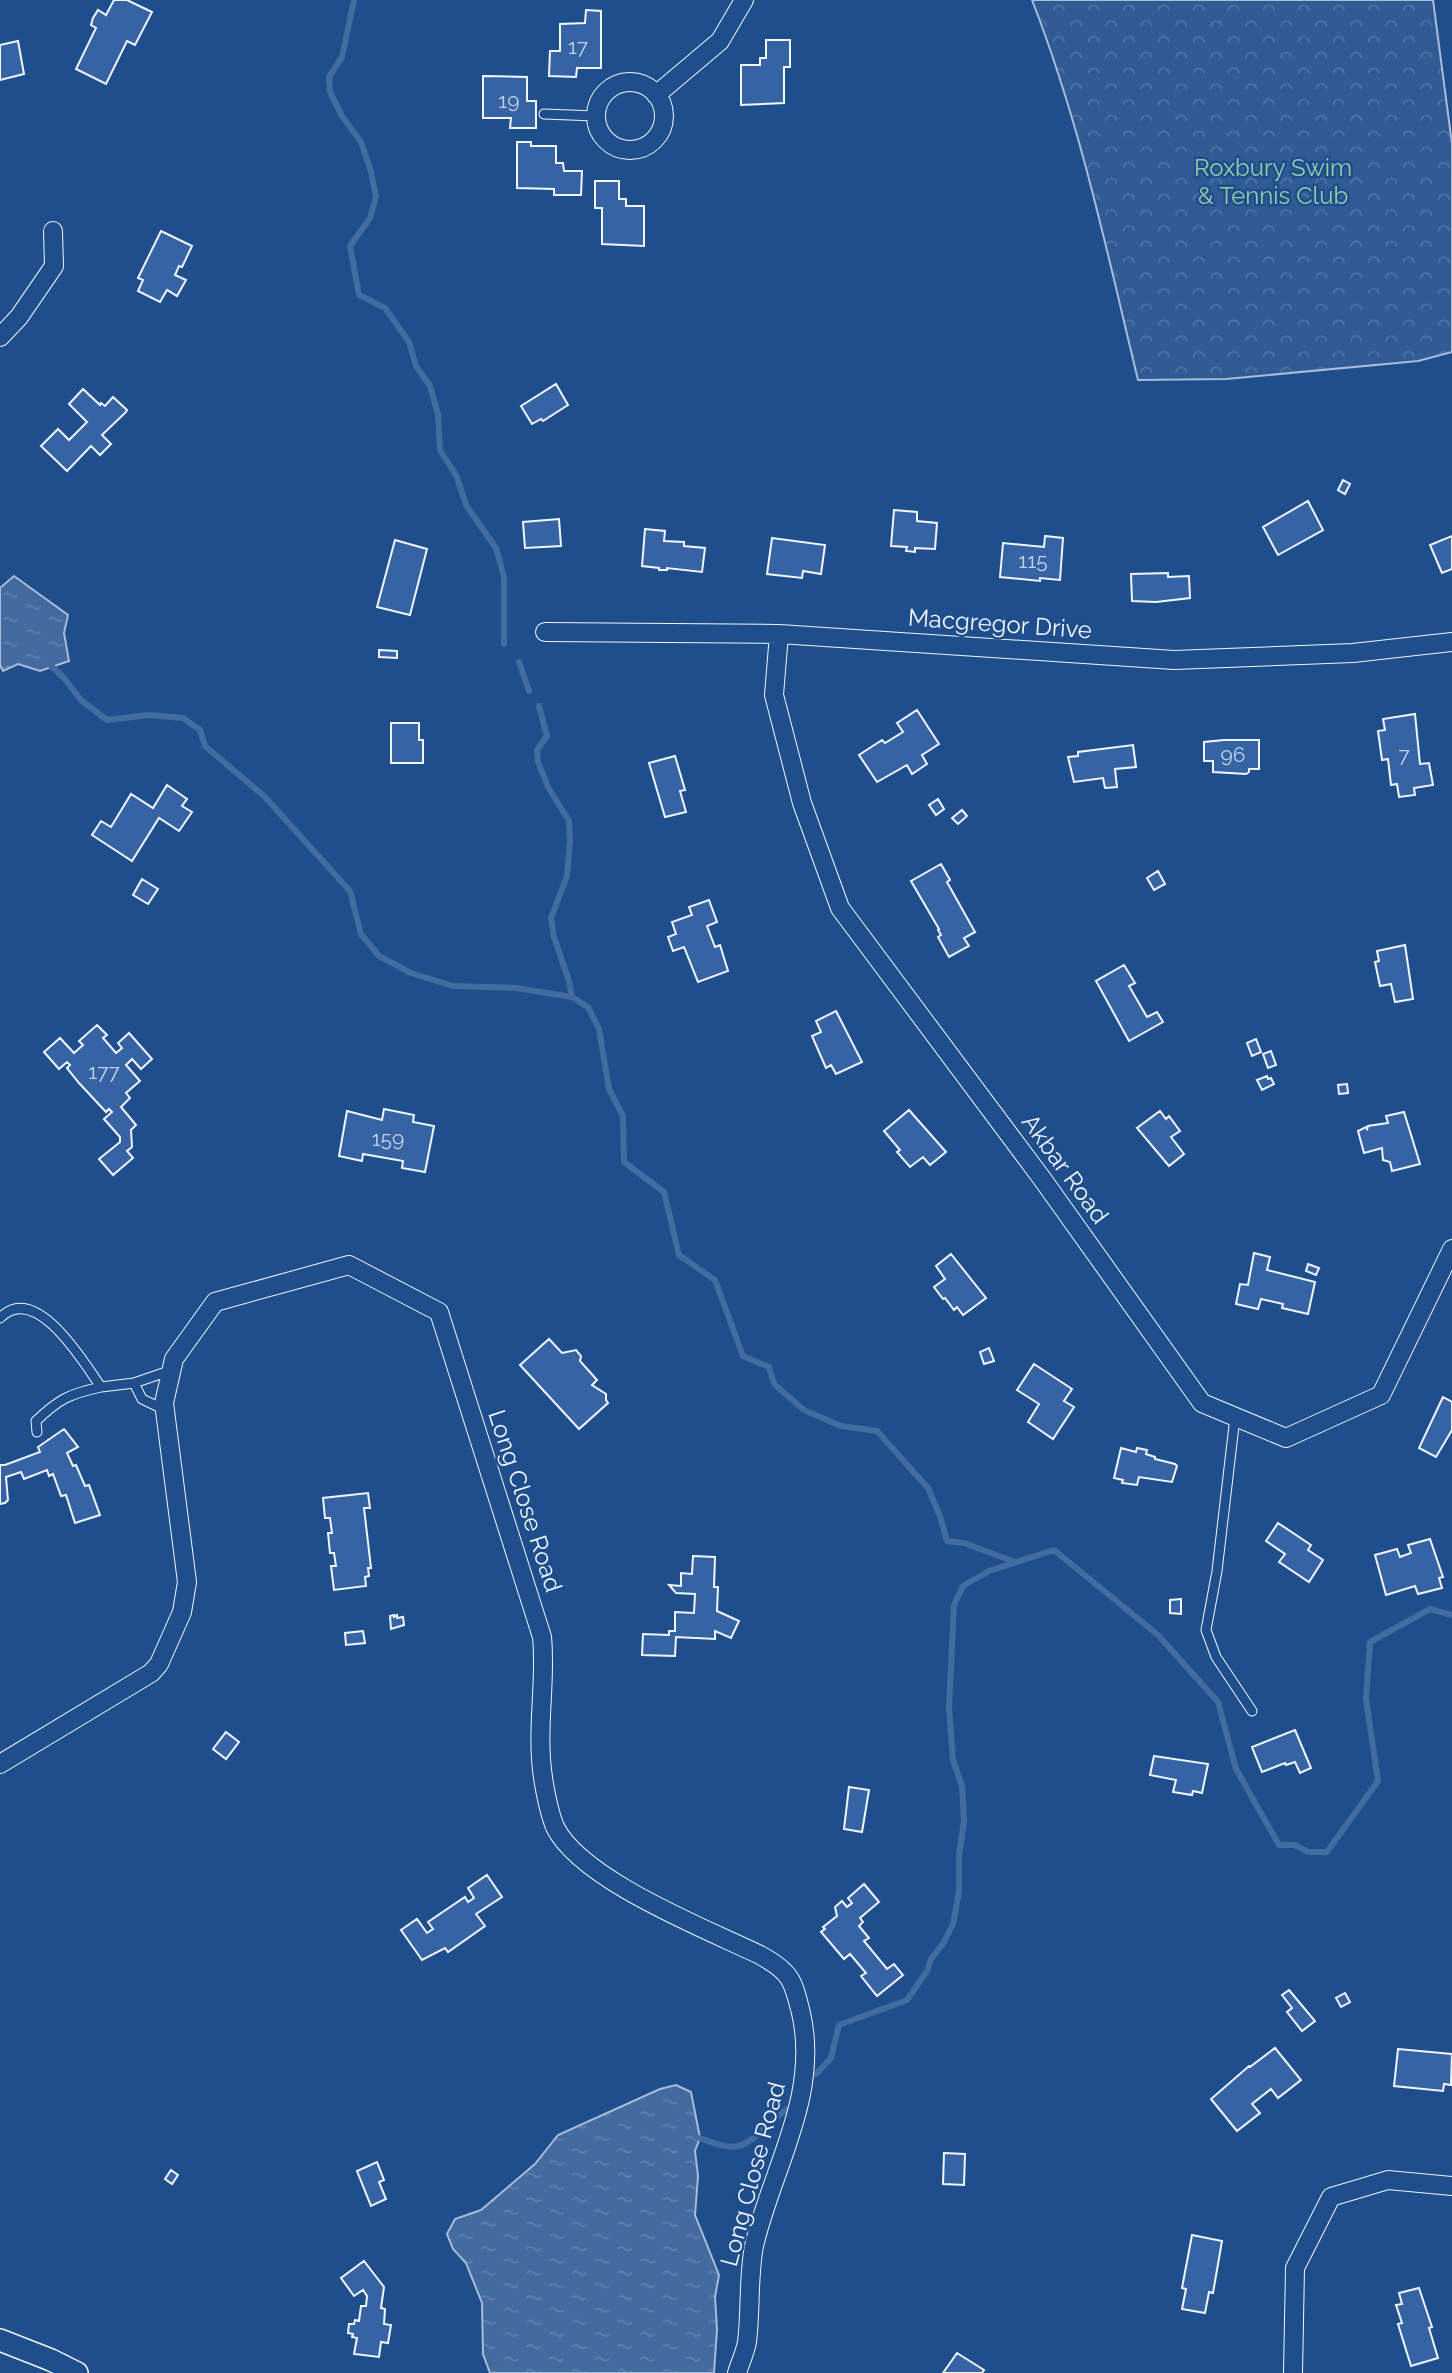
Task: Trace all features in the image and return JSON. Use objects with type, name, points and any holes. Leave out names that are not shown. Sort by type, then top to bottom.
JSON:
[{"type":"street","points":[[656,95],[720,41],[744,0]]},
{"type":"street","points":[[622,83],[640,84],[656,95],[662,106],[663,124],[653,140],[638,149],[619,148],[608,142],[600,133],[596,116],[598,103],[605,93],[622,83]]},
{"type":"street","points":[[0,337],[19,317],[54,267],[52,231]]},
{"type":"street","name":"Macgregor Drive","points":[[545,632],[779,634],[1174,660],[1353,653],[1452,642]]},
{"type":"street","name":"Akbar Road","points":[[779,634],[774,695],[802,803],[840,908],[1043,1180],[1202,1403],[1286,1438],[1381,1395],[1452,1249]]},
{"type":"street","name":"Long Close Road","points":[[0,1764],[151,1673],[159,1664],[175,1630],[182,1612],[187,1582],[164,1404],[174,1359],[215,1302],[349,1265],[439,1312],[542,1637],[545,1664],[540,1759],[555,1827],[577,1856],[610,1881],[760,1955],[779,1966],[794,1983],[806,2034],[806,2068],[801,2101],[785,2156],[763,2212],[754,2248],[748,2293],[747,2344],[737,2373]]},
{"type":"street","points":[[1293,2373],[1295,2268],[1331,2197],[1388,2180],[1452,2186]]},
{"type":"street","points":[[0,2340],[77,2373]]},
{"type":"lane","points":[[544,114],[596,116]]},
{"type":"lane","points":[[0,1318],[7,1311],[22,1309],[50,1321],[63,1334],[101,1387]]},
{"type":"lane","points":[[37,1432],[36,1420],[57,1401],[79,1392],[134,1383],[172,1370]]},
{"type":"lane","points":[[134,1383],[142,1399],[165,1410]]},
{"type":"lane","points":[[1235,1417],[1217,1571],[1206,1630],[1216,1657],[1252,1711]]},
{"type":"green space","name":"Roxbury Swim & Tennis Club","points":[[1032,0],[1433,0],[1452,144],[1452,352],[1418,361],[1226,379],[1138,380],[1078,141]]},
{"type":"water","points":[[14,576],[68,615],[64,633],[69,661],[40,671],[18,664],[3,671],[0,665],[0,588]]},
{"type":"water","points":[[676,2085],[691,2092],[700,2138],[695,2151],[698,2176],[695,2215],[719,2275],[715,2297],[717,2329],[714,2373],[490,2373],[483,2354],[482,2303],[466,2263],[453,2249],[447,2234],[455,2219],[481,2210],[535,2164],[558,2135],[660,2089]]},
{"type":"building","points":[[114,0],[127,0],[152,12],[135,45],[127,41],[106,84],[76,69],[96,28],[91,25],[93,18],[98,10],[106,15]]},
{"type":"building","points":[[586,10],[601,11],[601,68],[577,68],[576,77],[549,76],[550,51],[560,51],[560,24],[585,23]]},
{"type":"building","points":[[766,40],[790,40],[790,67],[784,67],[784,103],[741,105],[741,65],[760,65],[760,58],[766,58]]},
{"type":"building","points":[[18,41],[24,74],[0,80],[0,45]]},
{"type":"building","points":[[483,76],[527,77],[527,101],[536,101],[536,128],[510,128],[511,118],[483,118]]},
{"type":"building","points":[[517,142],[531,142],[531,146],[556,146],[556,163],[563,163],[564,171],[582,171],[581,195],[554,195],[554,189],[517,188]]},
{"type":"building","points":[[595,181],[619,181],[619,199],[626,199],[626,206],[644,206],[644,246],[602,244],[602,208],[595,208]]},
{"type":"building","points":[[161,231],[192,246],[175,275],[186,280],[177,296],[167,290],[160,302],[138,291],[143,280],[138,278]]},
{"type":"building","points":[[556,384],[568,405],[543,421],[541,419],[532,424],[521,406]]},
{"type":"building","points":[[83,389],[100,405],[101,403],[105,406],[113,397],[127,410],[102,435],[111,444],[100,455],[91,446],[67,471],[41,446],[58,429],[69,440],[87,422],[69,404]]},
{"type":"building","points":[[1343,480],[1350,484],[1345,494],[1338,490]]},
{"type":"building","points":[[1308,501],[1323,530],[1278,555],[1263,527]]},
{"type":"building","points":[[894,510],[917,512],[917,521],[937,523],[935,549],[915,548],[915,552],[906,551],[907,547],[891,546]]},
{"type":"building","points":[[559,519],[561,546],[525,548],[523,522]]},
{"type":"building","points":[[645,529],[665,531],[664,541],[684,542],[684,546],[705,548],[702,572],[667,568],[659,570],[642,566]]},
{"type":"building","points":[[1045,536],[1063,538],[1060,580],[1000,577],[1003,543],[1044,547]]},
{"type":"building","points":[[1452,536],[1452,569],[1442,573],[1430,545]]},
{"type":"building","points":[[772,538],[825,545],[821,574],[803,571],[802,578],[767,574]]},
{"type":"building","points":[[395,540],[427,549],[410,615],[377,607]]},
{"type":"building","points":[[1168,573],[1168,577],[1189,576],[1190,598],[1156,602],[1132,601],[1131,574]]},
{"type":"building","points":[[379,650],[397,651],[397,658],[379,657]]},
{"type":"building","points":[[917,710],[939,744],[922,755],[927,764],[912,774],[907,765],[877,782],[859,755],[882,740],[885,743],[903,732],[897,723]]},
{"type":"building","points":[[1415,714],[1420,764],[1429,763],[1433,785],[1414,788],[1415,795],[1399,797],[1397,784],[1391,785],[1388,759],[1382,760],[1378,731],[1385,730],[1383,719]]},
{"type":"building","points":[[391,723],[419,723],[419,740],[423,740],[423,763],[391,763]]},
{"type":"building","points":[[1259,740],[1259,769],[1249,769],[1246,774],[1213,772],[1213,761],[1204,761],[1204,742]]},
{"type":"building","points":[[1133,745],[1136,767],[1115,769],[1117,787],[1105,788],[1103,778],[1074,782],[1068,757],[1078,756],[1078,752]]},
{"type":"building","points":[[675,756],[685,790],[680,791],[686,812],[665,817],[649,763]]},
{"type":"building","points":[[167,785],[187,799],[182,806],[192,812],[179,831],[159,818],[132,861],[92,835],[101,821],[111,827],[131,794],[153,808]]},
{"type":"building","points":[[938,799],[944,809],[936,815],[929,805]]},
{"type":"building","points":[[962,810],[967,816],[958,824],[952,818]]},
{"type":"building","points":[[941,864],[950,880],[947,882],[975,932],[964,938],[969,946],[949,957],[938,937],[941,935],[939,929],[911,881]]},
{"type":"building","points":[[1158,871],[1165,884],[1154,890],[1147,878]]},
{"type":"building","points":[[142,879],[158,889],[148,904],[133,895]]},
{"type":"building","points":[[709,900],[717,922],[707,926],[715,947],[720,945],[728,971],[698,982],[684,947],[673,951],[668,937],[676,934],[672,922],[692,915],[689,907]]},
{"type":"building","points":[[1405,945],[1413,999],[1395,1002],[1391,984],[1380,986],[1375,962],[1379,961],[1377,951]]},
{"type":"building","points":[[1124,965],[1135,983],[1129,986],[1147,1017],[1157,1012],[1163,1022],[1129,1041],[1096,981]]},
{"type":"building","points":[[836,1011],[862,1062],[836,1074],[831,1065],[826,1068],[812,1036],[821,1032],[816,1021]]},
{"type":"building","points":[[97,1025],[107,1035],[103,1038],[116,1053],[122,1048],[118,1043],[129,1033],[152,1059],[141,1069],[132,1059],[126,1065],[140,1081],[126,1093],[130,1098],[121,1107],[136,1125],[131,1130],[132,1147],[127,1151],[133,1158],[113,1175],[99,1159],[120,1142],[120,1137],[104,1119],[112,1112],[109,1109],[106,1112],[79,1083],[67,1068],[70,1065],[67,1062],[59,1069],[44,1052],[60,1038],[74,1053],[83,1045],[79,1041]]},
{"type":"building","points":[[1256,1039],[1261,1052],[1252,1056],[1247,1043]]},
{"type":"building","points":[[1271,1051],[1276,1065],[1268,1068],[1263,1054]]},
{"type":"building","points":[[1267,1076],[1274,1084],[1262,1090],[1257,1080]]},
{"type":"building","points":[[1347,1084],[1348,1093],[1339,1094],[1338,1085]]},
{"type":"building","points":[[384,1109],[414,1115],[413,1122],[434,1126],[425,1172],[402,1168],[403,1161],[363,1154],[362,1161],[339,1156],[347,1111],[382,1120]]},
{"type":"building","points":[[909,1110],[946,1152],[930,1165],[923,1157],[910,1167],[884,1131]]},
{"type":"building","points":[[1160,1111],[1166,1119],[1169,1116],[1180,1131],[1171,1137],[1184,1154],[1169,1166],[1137,1128]]},
{"type":"building","points":[[1404,1112],[1420,1164],[1392,1171],[1390,1162],[1383,1160],[1382,1148],[1364,1153],[1358,1131],[1366,1127],[1367,1129],[1368,1126],[1388,1123],[1386,1116]]},
{"type":"building","points":[[1254,1253],[1270,1257],[1267,1270],[1315,1282],[1308,1314],[1282,1308],[1283,1304],[1261,1299],[1258,1309],[1236,1304],[1240,1284],[1248,1285]]},
{"type":"building","points":[[951,1254],[986,1298],[963,1315],[957,1307],[954,1310],[934,1287],[945,1279],[936,1266]]},
{"type":"building","points":[[1308,1264],[1319,1268],[1316,1275],[1306,1271]]},
{"type":"building","points":[[549,1339],[562,1353],[576,1350],[581,1356],[580,1361],[597,1380],[592,1385],[606,1394],[608,1403],[579,1429],[520,1365]]},
{"type":"building","points":[[989,1348],[994,1361],[984,1364],[980,1352]]},
{"type":"building","points":[[1034,1364],[1072,1389],[1064,1401],[1074,1407],[1053,1439],[1028,1422],[1039,1404],[1017,1390]]},
{"type":"building","points":[[1443,1397],[1452,1402],[1452,1430],[1436,1457],[1419,1448]]},
{"type":"building","points":[[64,1429],[78,1447],[67,1453],[73,1466],[76,1465],[85,1486],[89,1485],[100,1515],[75,1523],[66,1495],[61,1496],[53,1474],[49,1476],[47,1470],[24,1479],[21,1472],[6,1477],[8,1500],[0,1504],[0,1465],[40,1452],[38,1447]]},
{"type":"building","points":[[1121,1448],[1136,1452],[1137,1448],[1147,1450],[1146,1454],[1155,1459],[1175,1464],[1177,1466],[1172,1482],[1139,1477],[1137,1485],[1122,1483],[1123,1480],[1114,1478]]},
{"type":"building","points":[[368,1493],[370,1508],[364,1508],[371,1568],[368,1568],[369,1576],[365,1577],[366,1586],[334,1590],[331,1566],[336,1566],[334,1553],[330,1553],[328,1533],[332,1533],[330,1518],[325,1518],[323,1498]]},
{"type":"building","points":[[1278,1523],[1311,1545],[1308,1550],[1323,1560],[1309,1582],[1279,1562],[1285,1554],[1266,1541]]},
{"type":"building","points":[[1430,1539],[1443,1577],[1439,1578],[1442,1588],[1418,1594],[1415,1586],[1386,1595],[1375,1555],[1397,1549],[1400,1557],[1411,1553],[1408,1545]]},
{"type":"building","points":[[693,1556],[715,1557],[714,1587],[718,1587],[717,1611],[739,1621],[731,1638],[715,1631],[715,1639],[676,1637],[675,1656],[642,1655],[643,1634],[669,1635],[669,1631],[675,1631],[675,1612],[694,1613],[695,1594],[676,1593],[669,1585],[681,1586],[681,1573],[692,1574]]},
{"type":"building","points":[[1181,1599],[1181,1614],[1170,1613],[1170,1600]]},
{"type":"building","points":[[397,1615],[397,1618],[403,1617],[404,1625],[391,1629],[390,1616]]},
{"type":"building","points":[[363,1631],[365,1643],[346,1645],[345,1633]]},
{"type":"building","points":[[1295,1730],[1311,1768],[1300,1773],[1295,1762],[1262,1772],[1252,1747]]},
{"type":"building","points":[[226,1732],[239,1742],[226,1759],[213,1749]]},
{"type":"building","points":[[1154,1756],[1208,1764],[1202,1793],[1193,1791],[1192,1795],[1173,1792],[1176,1780],[1150,1775]]},
{"type":"building","points":[[849,1787],[869,1790],[862,1832],[844,1829]]},
{"type":"building","points":[[487,1875],[502,1897],[476,1914],[485,1926],[448,1952],[445,1948],[422,1960],[401,1930],[417,1919],[427,1933],[433,1929],[428,1922],[465,1897],[468,1902],[474,1898],[468,1888]]},
{"type":"building","points":[[864,1884],[879,1902],[860,1918],[863,1922],[859,1926],[869,1938],[864,1941],[887,1969],[894,1964],[903,1975],[877,1996],[861,1976],[866,1973],[850,1954],[844,1959],[821,1932],[825,1929],[823,1927],[837,1916],[835,1907],[842,1901],[847,1907],[852,1903],[848,1898]]},
{"type":"building","points":[[1289,1990],[1315,2021],[1302,2031],[1287,2012],[1292,2008],[1282,1995]]},
{"type":"building","points":[[1345,1993],[1350,2002],[1341,2007],[1336,1998]]},
{"type":"building","points":[[1275,2048],[1301,2080],[1278,2098],[1271,2089],[1252,2104],[1260,2113],[1237,2131],[1211,2099],[1249,2066]]},
{"type":"building","points":[[1398,2049],[1452,2054],[1451,2085],[1444,2084],[1443,2091],[1394,2086]]},
{"type":"building","points":[[944,2153],[965,2154],[964,2185],[943,2184]]},
{"type":"building","points":[[377,2162],[384,2180],[379,2182],[386,2199],[371,2206],[357,2171]]},
{"type":"building","points":[[171,2170],[178,2175],[172,2184],[165,2179]]},
{"type":"building","points":[[1192,2235],[1222,2241],[1213,2293],[1209,2292],[1205,2313],[1182,2309],[1186,2289],[1182,2288]]},
{"type":"building","points":[[364,2261],[384,2287],[381,2308],[385,2309],[384,2324],[391,2325],[388,2343],[381,2342],[379,2357],[354,2354],[357,2338],[348,2333],[349,2324],[354,2324],[355,2320],[359,2321],[361,2306],[366,2306],[367,2296],[363,2290],[354,2296],[341,2278]]},
{"type":"building","points":[[1419,2288],[1432,2327],[1429,2328],[1438,2358],[1411,2366],[1398,2324],[1402,2323],[1396,2305],[1402,2304],[1399,2293]]},
{"type":"building","points":[[957,2353],[984,2370],[982,2373],[943,2373]]},
{"type":"waterway","points":[[354,0],[342,57],[329,77],[330,92],[342,116],[361,142],[376,197],[370,218],[350,246],[359,295],[385,308],[409,342],[416,366],[430,386],[438,414],[440,450],[457,477],[466,505],[496,548],[504,577],[504,644]]},
{"type":"waterway","points":[[47,662],[81,700],[107,720],[149,715],[183,718],[200,730],[205,746],[264,796],[350,891],[361,934],[379,956],[411,973],[453,986],[516,988],[572,997],[588,1007],[599,1029],[609,1089],[623,1116],[624,1162],[664,1192],[679,1255],[715,1280],[743,1356],[769,1367],[774,1384],[804,1410],[841,1426],[877,1431],[928,1488],[947,1541],[964,1543],[1015,1562]]},
{"type":"waterway","points":[[519,662],[529,691]]},
{"type":"waterway","points":[[539,706],[547,736],[537,750],[538,762],[548,787],[569,821],[567,876],[551,918],[572,997]]},
{"type":"waterway","points":[[816,2074],[831,2058],[839,2025],[907,2000],[953,1924],[959,1892],[959,1856],[964,1821],[962,1786],[953,1760],[949,1707],[954,1605],[963,1586],[989,1571],[1054,1550],[1158,1635],[1218,1702],[1236,1769],[1279,1845],[1295,1845],[1308,1852],[1327,1852],[1378,1781],[1366,1699],[1370,1642],[1430,1609],[1452,1615]]},
{"type":"waterway","points":[[700,2138],[724,2146],[738,2146],[758,2135],[787,2109]]}]
